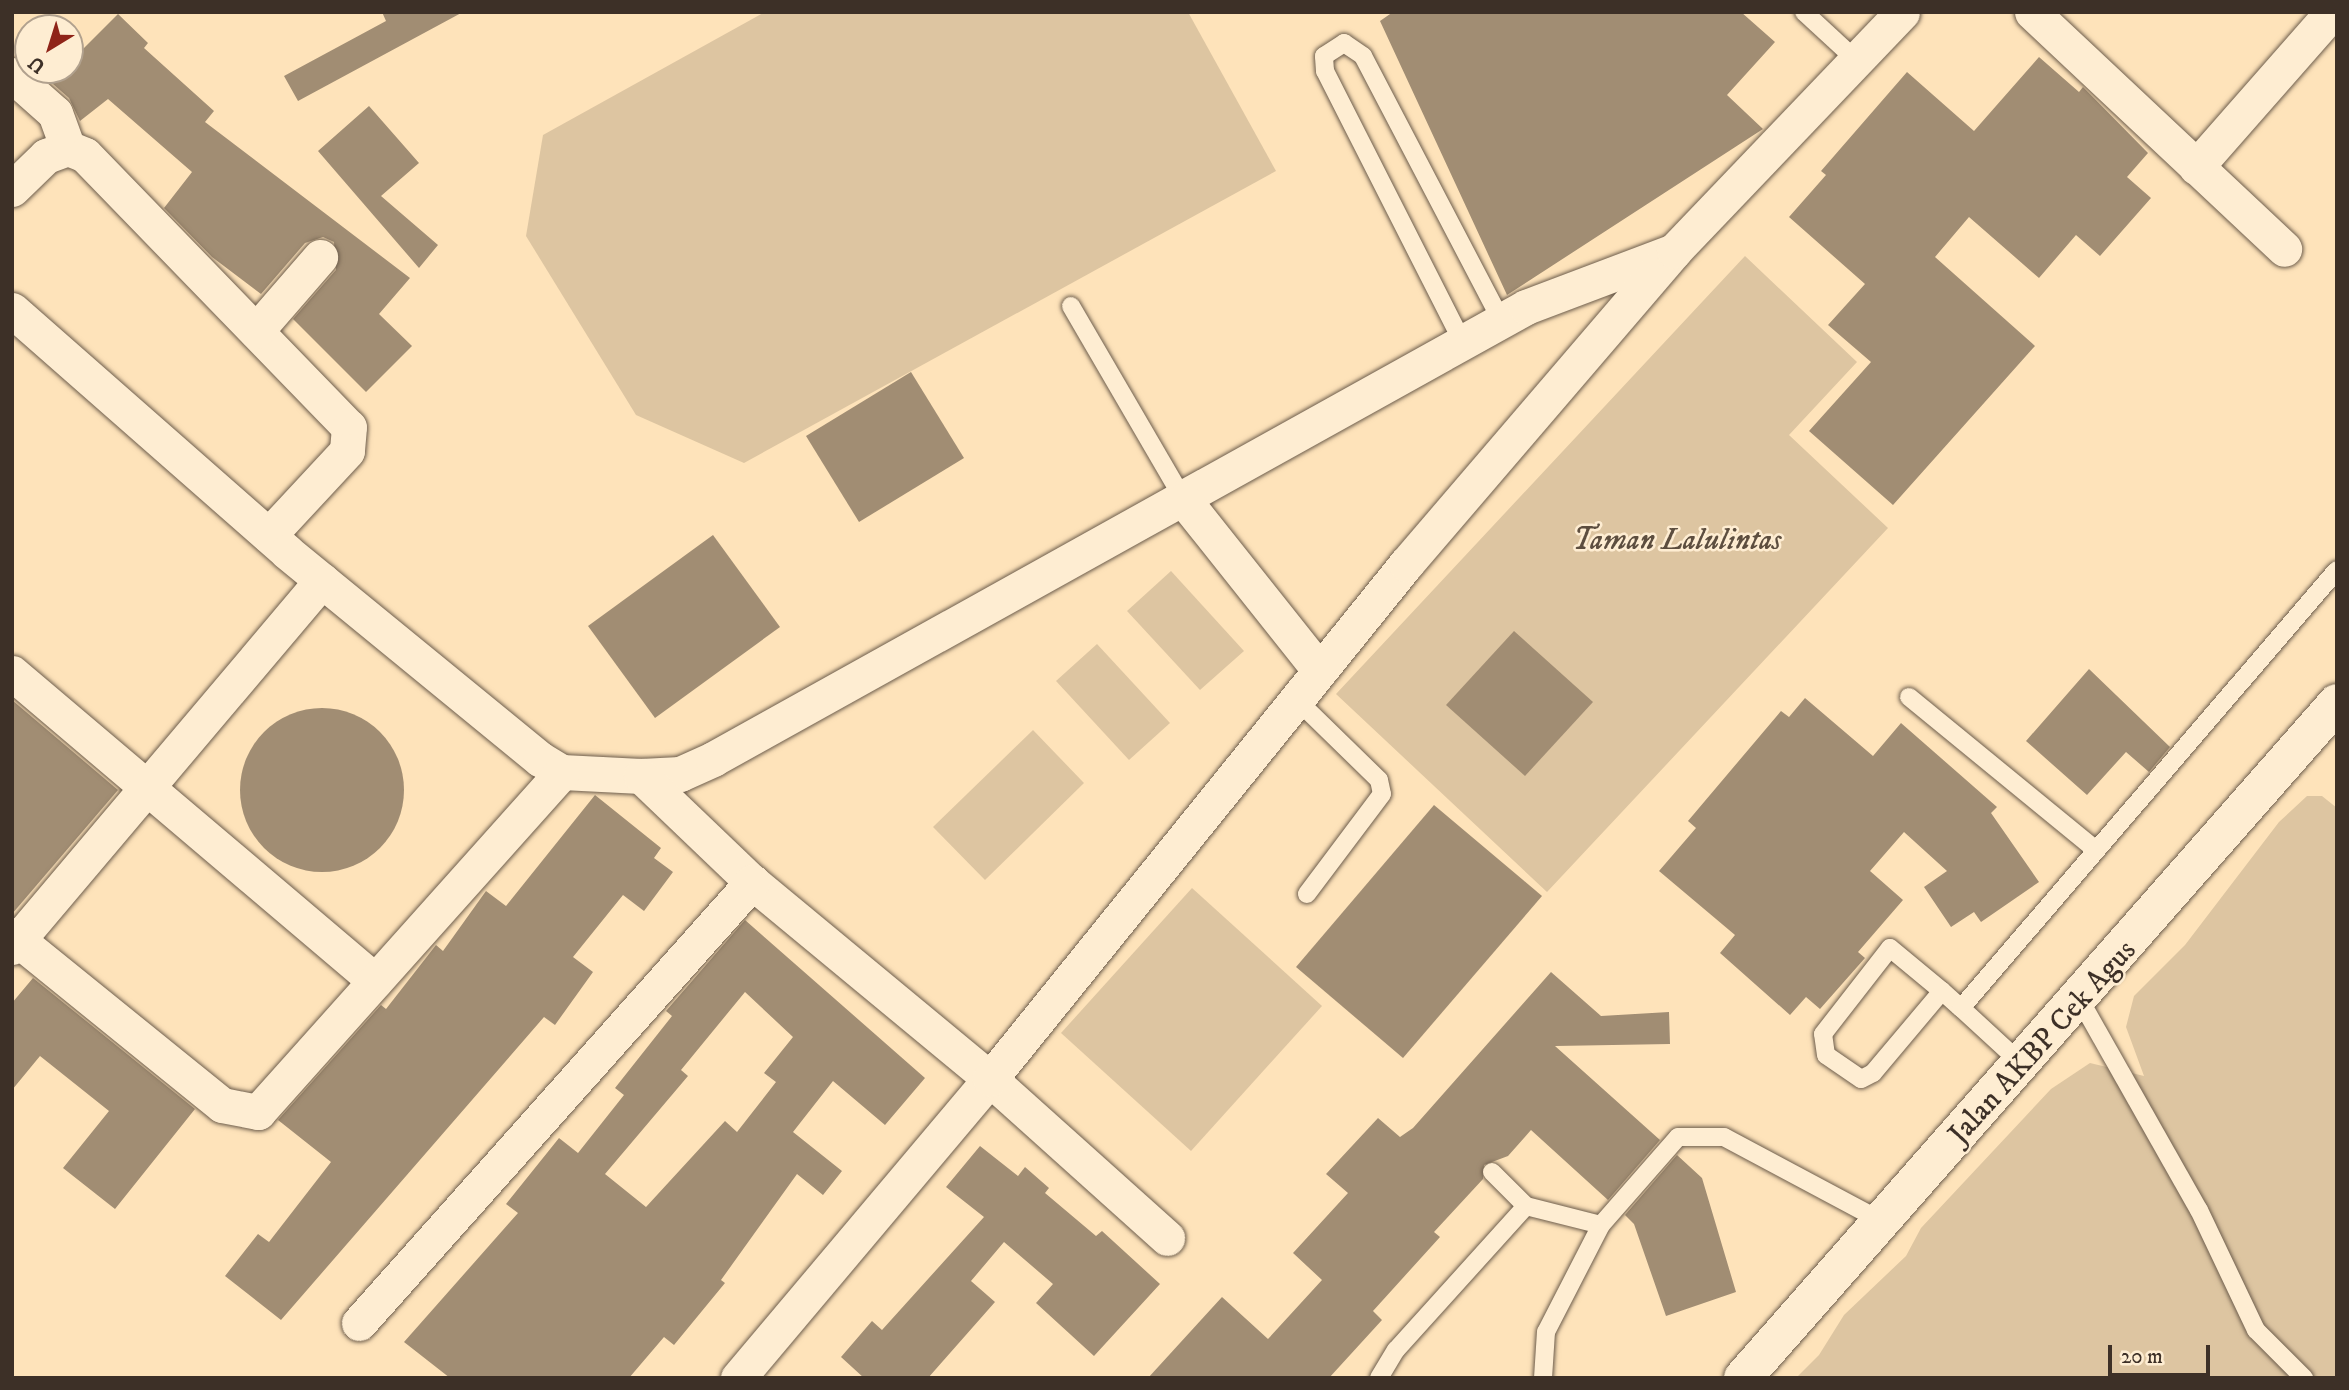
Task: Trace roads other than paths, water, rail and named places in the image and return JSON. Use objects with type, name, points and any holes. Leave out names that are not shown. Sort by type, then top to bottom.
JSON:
[{"type":"main road","name":"Jalan AKBP Cek Agus","points":[[1743,1378],[2023,1065],[2337,703]]},
{"type":"street","points":[[738,1378],[990,1079],[1296,699],[1674,251],[1902,12]]},
{"type":"street","points":[[2032,12],[2284,249]]},
{"type":"street","points":[[2196,167],[2332,12]]},
{"type":"street","points":[[12,75],[55,113],[68,148]]},
{"type":"street","points":[[12,189],[46,156],[68,148],[85,155],[349,427],[352,440],[269,535]]},
{"type":"street","points":[[12,310],[322,580],[562,772],[640,776],[680,774],[713,759],[1502,322],[1674,251]]},
{"type":"street","points":[[256,331],[320,257]]},
{"type":"street","points":[[1184,500],[1320,671]]},
{"type":"street","points":[[322,580],[14,941],[222,1105],[243,1114],[264,1107],[562,772]]},
{"type":"street","points":[[12,673],[375,981]]},
{"type":"street","points":[[640,776],[752,882],[990,1079],[1167,1238]]},
{"type":"street","points":[[359,1323],[752,882]]},
{"type":"lane","points":[[1804,12],[1856,60]]},
{"type":"lane","points":[[1463,344],[1325,71],[1324,56],[1344,43],[1363,56],[1502,322]]},
{"type":"lane","points":[[1071,306],[1184,500]]},
{"type":"lane","points":[[1961,1008],[2337,570]]},
{"type":"lane","points":[[1909,696],[2096,850]]},
{"type":"lane","points":[[1296,699],[1379,780],[1382,794],[1307,894]]},
{"type":"lane","points":[[1942,991],[1873,1073],[1861,1079],[1826,1055],[1823,1034],[1890,948],[1942,991],[2023,1065]]},
{"type":"lane","points":[[2080,1000],[2199,1210],[2256,1330],[2304,1378]]},
{"type":"lane","points":[[1543,1378],[1546,1332],[1601,1225],[1678,1137],[1724,1137],[1883,1222]]},
{"type":"lane","points":[[1492,1172],[1526,1206],[1601,1225]]},
{"type":"lane","points":[[1379,1378],[1396,1350],[1526,1206]]},
{"type":"park label","name":"Taman Lalulintas","points":[[1677,541]]}]
